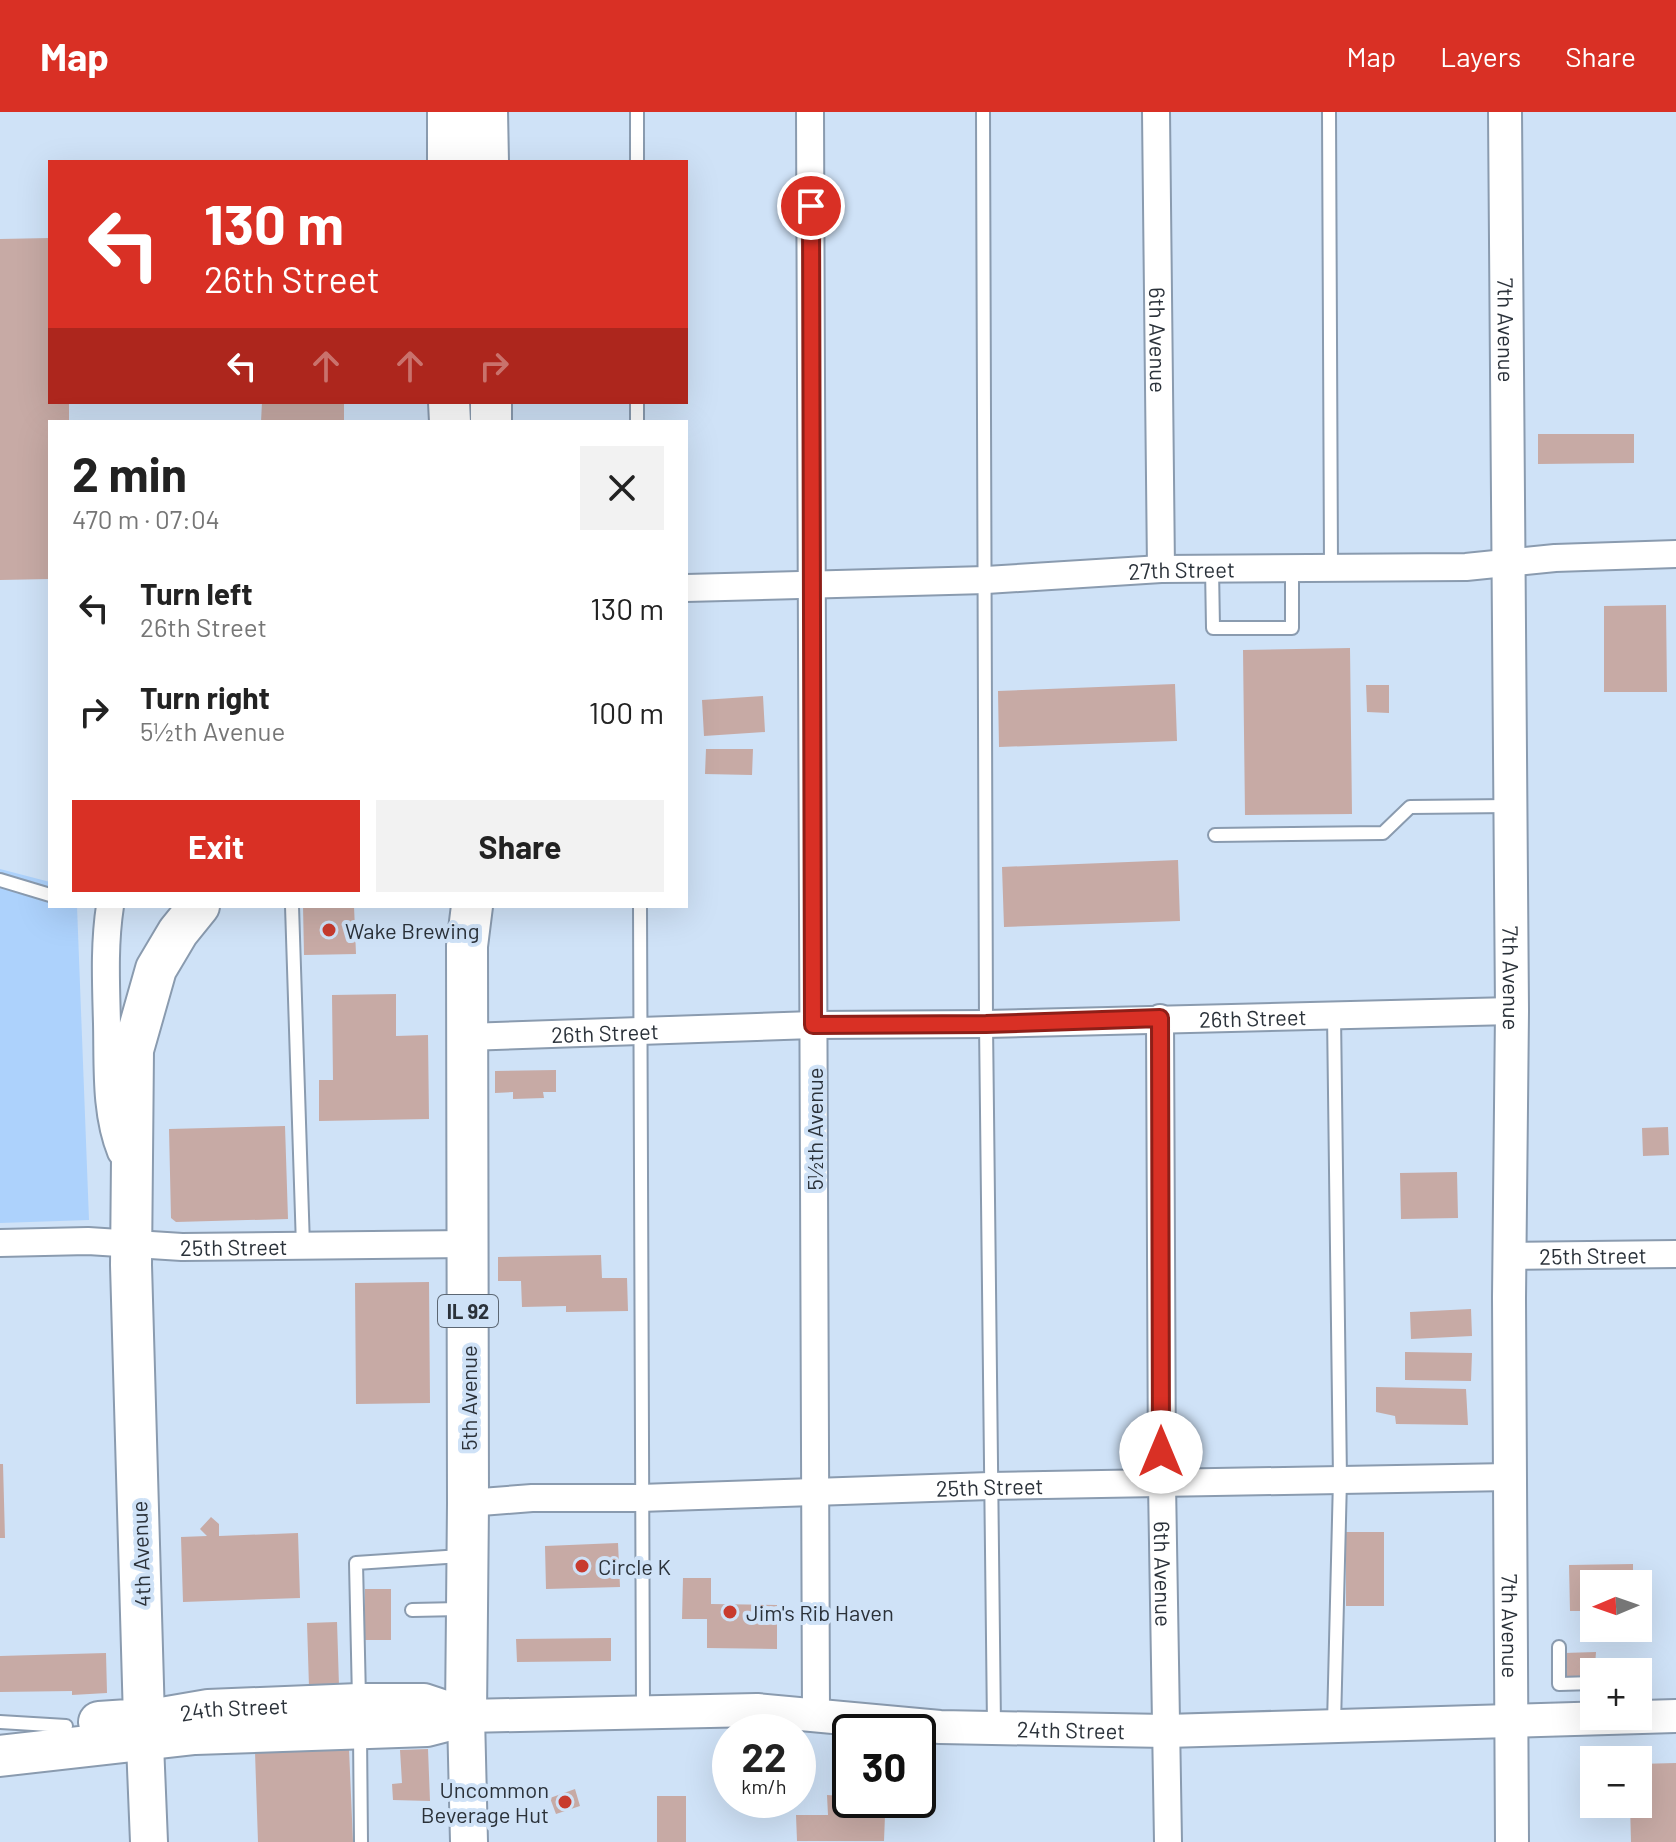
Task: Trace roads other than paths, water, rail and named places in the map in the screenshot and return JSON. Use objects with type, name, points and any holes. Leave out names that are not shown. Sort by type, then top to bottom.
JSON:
[{"type":"main road","points":[[448,112],[448,160]]},
{"type":"main road","points":[[487,112],[488,160]]},
{"type":"main road","points":[[132,1254],[133,1050],[156,969],[178,932],[197,908]]},
{"type":"main road","name":"5th Avenue","points":[[469,1842],[466,1716],[467,946],[472,908]]},
{"type":"main road","name":"4th Avenue","points":[[132,1254],[149,1842]]},
{"type":"main road","name":"24th Street","points":[[0,1733],[66,1726],[195,1734],[360,1715],[427,1726],[466,1716]]},
{"type":"main road","name":"24th Street","points":[[0,1756],[145,1729]]},
{"type":"street","name":"5½th Avenue","points":[[810,112],[816,1714]]},
{"type":"street","name":"6th Avenue","points":[[1156,112],[1161,569]]},
{"type":"street","name":"7th Avenue","points":[[1505,112],[1512,1011],[1509,1256],[1512,1842]]},
{"type":"street","name":"27th Street","points":[[688,588],[986,580],[1161,569],[1466,567],[1676,554]]},
{"type":"street","points":[[110,908],[105,937],[108,1087],[115,1138],[132,1179]]},
{"type":"street","points":[[455,908],[467,946]]},
{"type":"street","name":"26th Street","points":[[467,1037],[813,1025],[986,1024],[1512,1011]]},
{"type":"street","name":"6th Avenue","points":[[1160,1018],[1162,1483],[1168,1842]]},
{"type":"street","name":"25th Street","points":[[0,1243],[88,1241],[132,1254],[182,1247],[467,1244]]},
{"type":"street","name":"25th Street","points":[[1509,1256],[1676,1254]]},
{"type":"street","name":"25th Street","points":[[468,1503],[532,1498],[640,1498],[990,1486],[1510,1477]]},
{"type":"street","name":"24th Street","points":[[466,1716],[757,1710],[940,1727],[1166,1731],[1676,1716]]},
{"type":"lane","points":[[637,112],[637,160]]},
{"type":"lane","points":[[983,112],[986,1024],[994,1729]]},
{"type":"lane","points":[[1329,112],[1331,567]]},
{"type":"lane","points":[[1212,568],[1213,628],[1292,628],[1292,568]]},
{"type":"lane","points":[[1215,835],[1383,833],[1410,807],[1511,806]]},
{"type":"lane","points":[[0,880],[48,894]]},
{"type":"lane","points":[[292,908],[303,1246]]},
{"type":"lane","points":[[640,908],[643,1713]]},
{"type":"lane","points":[[1334,1015],[1340,1479],[1334,1727]]},
{"type":"lane","points":[[361,1842],[356,1563],[468,1555]]},
{"type":"lane","points":[[412,1610],[467,1609]]},
{"type":"lane","points":[[1559,1647],[1559,1684],[1580,1683]]},
{"type":"lane","points":[[0,1722],[66,1726]]},
{"type":"place","name":"Wake Brewing","points":[[329,930]]},
{"type":"place","name":"Circle K","points":[[582,1566]]},
{"type":"place","name":"Jim's Rib Haven","points":[[730,1612]]},
{"type":"place","name":"Uncommon Beverage Hut","points":[[565,1802]]}]
